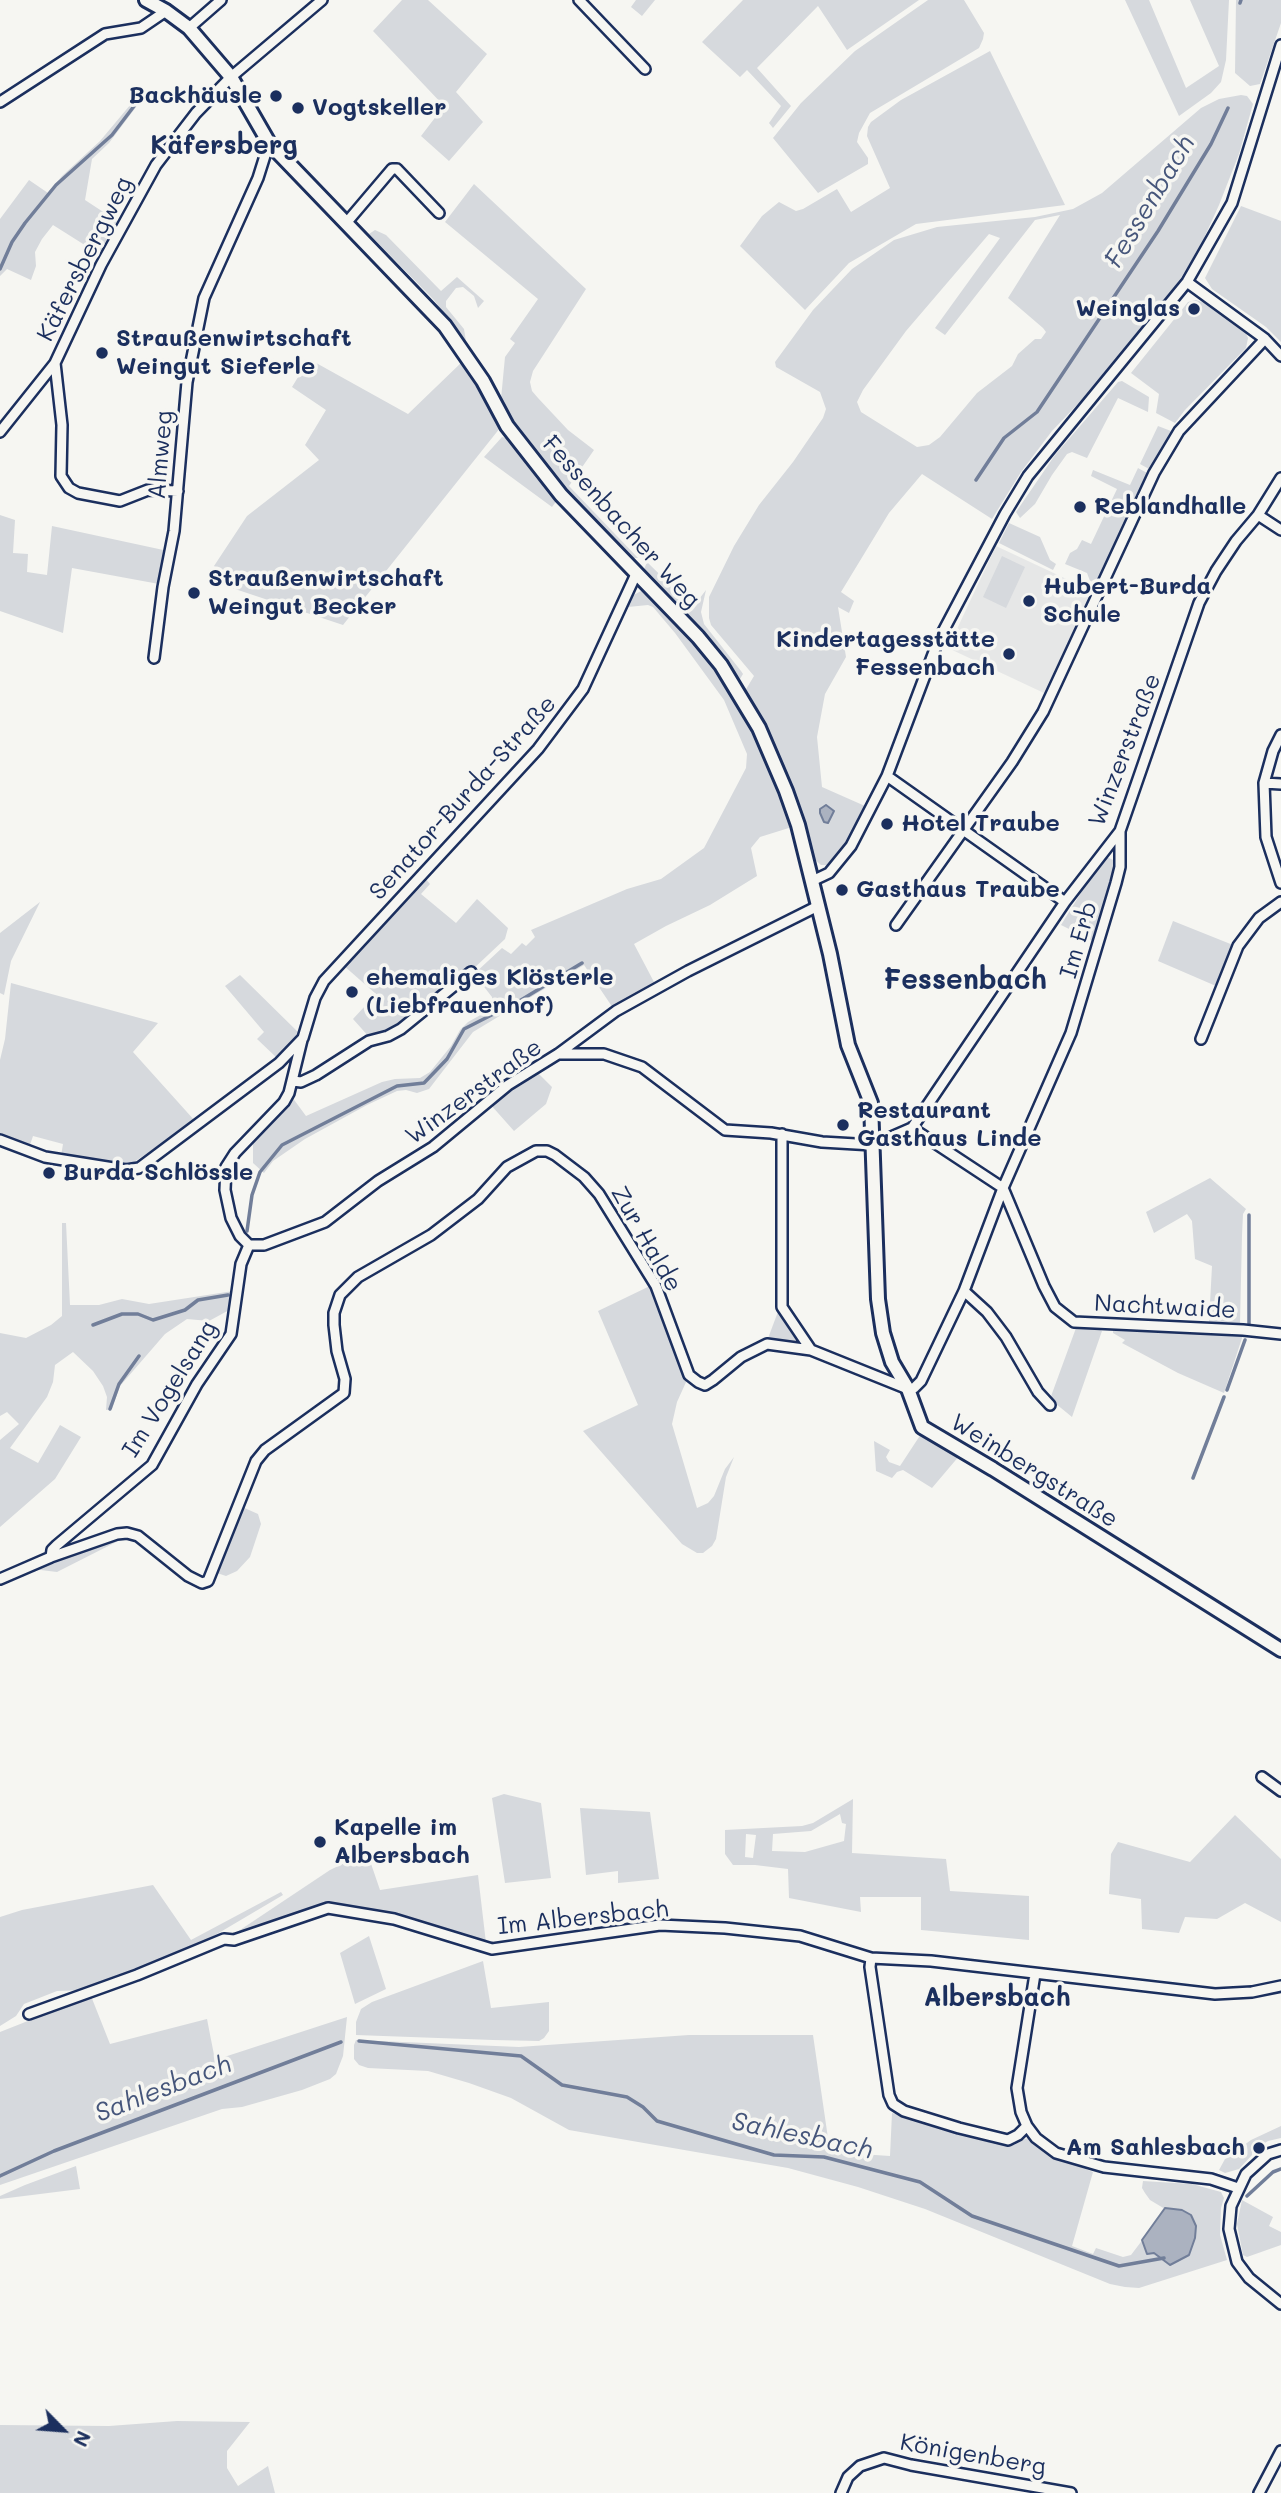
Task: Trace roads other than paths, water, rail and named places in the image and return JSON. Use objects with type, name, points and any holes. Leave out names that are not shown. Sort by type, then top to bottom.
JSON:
[{"type":"street","name":"Fessenbacher Weg","points":[[146,0],[189,28],[231,77],[269,143],[445,326],[483,381],[508,426],[553,485],[721,665],[760,728],[786,791],[812,881]]},
{"type":"street","points":[[189,28],[221,0]]},
{"type":"street","name":"Käfersbergweg","points":[[0,432],[55,363],[101,265],[150,173],[196,113],[231,77],[322,0]]},
{"type":"street","points":[[579,0],[645,69]]},
{"type":"street","points":[[0,102],[105,34],[141,28],[166,11]]},
{"type":"street","points":[[812,881],[829,873],[851,846],[887,776],[938,641],[1028,476],[1118,370],[1187,282],[1232,203],[1281,45]]},
{"type":"street","name":"Almweg","points":[[153,658],[178,491],[187,382],[204,298],[258,178],[269,143]]},
{"type":"street","points":[[347,222],[392,169],[397,169],[439,213]]},
{"type":"street","points":[[1187,282],[1265,339],[1281,356]]},
{"type":"street","points":[[896,925],[1019,751],[1043,712],[1154,473],[1179,431],[1265,339]]},
{"type":"street","name":"Käfersbergweg","points":[[55,363],[62,425],[61,476],[69,488],[78,493],[120,501],[148,490],[178,491]]},
{"type":"street","name":"Winzerstraße","points":[[248,1245],[264,1245],[325,1222],[378,1181],[433,1147],[508,1085],[558,1054],[604,1054],[642,1067],[725,1130],[822,1142],[873,1145],[912,1128],[1065,902],[1120,831],[1199,603],[1216,571],[1258,515],[1281,478]]},
{"type":"street","points":[[1258,515],[1281,530]]},
{"type":"street","name":"Senator-Burda-Straße","points":[[293,1081],[315,998],[324,981],[538,749],[583,689],[637,572]]},
{"type":"street","points":[[1281,736],[1273,751],[1264,783],[1266,837],[1281,883]]},
{"type":"street","points":[[887,776],[1065,902]]},
{"type":"street","points":[[1264,783],[1281,785]]},
{"type":"street","name":"Im Erb","points":[[908,1389],[914,1388],[921,1381],[964,1291],[1003,1188],[1072,1033],[1120,867],[1120,831]]},
{"type":"street","name":"Weinbergstraße","points":[[812,881],[848,1045],[871,1103],[878,1299],[883,1333],[892,1362],[908,1389],[922,1427],[1281,1650]]},
{"type":"street","points":[[1201,1039],[1238,946],[1259,918],[1281,902]]},
{"type":"street","points":[[558,1054],[616,1011],[659,986],[818,906]]},
{"type":"street","points":[[279,1063],[293,1081],[301,1082],[369,1041],[401,1029],[471,972]]},
{"type":"street","name":"Senator-Burda-Straße","points":[[0,1140],[45,1157],[126,1170],[139,1168],[279,1063],[303,1038]]},
{"type":"street","points":[[248,1245],[240,1236],[232,1218],[225,1190],[226,1167],[235,1153],[284,1102],[293,1081]]},
{"type":"street","points":[[912,1128],[1003,1188]]},
{"type":"street","points":[[782,1135],[782,1307],[811,1350]]},
{"type":"street","name":"Zur Halde","points":[[358,1277],[431,1235],[478,1199],[515,1161],[536,1151],[547,1151],[584,1177],[599,1194],[656,1286],[689,1375],[698,1382],[705,1385],[741,1357],[767,1344],[811,1350],[908,1389]]},
{"type":"street","name":"Nachtwaide","points":[[1003,1188],[1055,1307],[1074,1322],[1281,1334]]},
{"type":"street","name":"Im Vogelsang","points":[[51,1558],[52,1550],[57,1545],[152,1465],[197,1384],[231,1334],[240,1264],[248,1245]]},
{"type":"street","name":"Im Vogelsang","points":[[0,1579],[117,1534],[127,1533],[138,1536],[188,1576],[202,1583],[208,1581],[256,1461],[265,1450],[344,1393],[345,1379],[337,1351],[334,1314],[340,1295],[358,1277]]},
{"type":"street","points":[[964,1291],[987,1312],[1006,1337],[1038,1392],[1050,1405]]},
{"type":"street","points":[[1262,1777],[1281,1791]]},
{"type":"street","name":"Im Albersbach","points":[[29,2014],[91,1993],[224,1939],[234,1940],[328,1908],[394,1919],[492,1949],[660,1925],[725,1928],[800,1936],[870,1958],[931,1961],[1215,1994],[1252,1992],[1281,1986]]},
{"type":"street","points":[[870,1958],[889,2095],[893,2104],[904,2111],[1008,2140],[1027,2126]]},
{"type":"street","points":[[1035,1974],[1017,2088],[1021,2112],[1036,2138],[1056,2153],[1104,2167],[1211,2179],[1238,2188]]},
{"type":"street","points":[[1281,2150],[1268,2154],[1246,2174],[1231,2206],[1229,2229],[1237,2262],[1249,2278],[1281,2304]]},
{"type":"street","points":[[1259,2493],[1281,2451]]},
{"type":"street","name":"Königenberg","points":[[841,2493],[848,2477],[859,2466],[884,2458],[1071,2493]]},
{"type":"waterway","points":[[0,269],[12,242],[56,185],[112,135],[141,97]]},
{"type":"waterway","name":"Fessenbach","points":[[976,480],[1004,438],[1037,412],[1158,231],[1211,144],[1228,108]]},
{"type":"waterway","name":"Fessenbach","points":[[247,1231],[252,1195],[260,1172],[282,1145],[397,1086],[424,1083],[447,1059],[464,1029],[521,1000],[582,963]]},
{"type":"waterway","points":[[1249,1215],[1249,1325]]},
{"type":"waterway","name":"Fessenbach","points":[[93,1325],[122,1314],[138,1314],[153,1320],[185,1310],[198,1300],[228,1295]]},
{"type":"waterway","points":[[1227,1390],[1245,1340]]},
{"type":"waterway","points":[[110,1409],[119,1384],[139,1356]]},
{"type":"waterway","points":[[1193,1478],[1224,1397]]},
{"type":"waterway","name":"Sahlesbach","points":[[359,2041],[521,2056],[562,2085],[627,2097],[643,2107],[657,2121],[774,2155],[824,2157],[920,2182],[972,2216],[1119,2266],[1164,2258]]},
{"type":"waterway","name":"Sahlesbach","points":[[0,2176],[54,2151],[341,2042]]},
{"type":"waterway","name":"Sahlesbach","points":[[1247,2196],[1273,2172],[1281,2169]]},
{"type":"place","name":"Backhäusle","points":[[276,96]]},
{"type":"place","name":"Vogtskeller","points":[[298,108]]},
{"type":"place","name":"Weinglas","points":[[1194,309]]},
{"type":"place","name":"Straußenwirtschaft Weingut Sieferle","points":[[102,353]]},
{"type":"place","name":"Reblandhalle","points":[[1080,507]]},
{"type":"place","name":"Straußenwirtschaft Weingut Becker","points":[[194,593]]},
{"type":"place","name":"Hubert-Burda Schule","points":[[1029,601]]},
{"type":"place","name":"Kindertagesstätte Fessenbach","points":[[1009,654]]},
{"type":"place","name":"Hotel Traube","points":[[887,824]]},
{"type":"place","name":"Gasthaus Traube","points":[[842,890]]},
{"type":"place","name":"ehemaliges Klösterle (Liebfrauenhof)","points":[[352,992]]},
{"type":"place","name":"Restaurant Gasthaus Linde","points":[[843,1125]]},
{"type":"place","name":"Burda Schlössle","points":[[49,1173]]},
{"type":"place","name":"Kapelle im Albersbach","points":[[320,1842]]},
{"type":"place","name":"Am Sahlesbach","points":[[1259,2148]]},
{"type":"district","name":"Käfersberg","points":[[224,146]]},
{"type":"district","name":"Fessenbach","points":[[965,980]]},
{"type":"district","name":"Albersbach","points":[[997,1998]]}]
